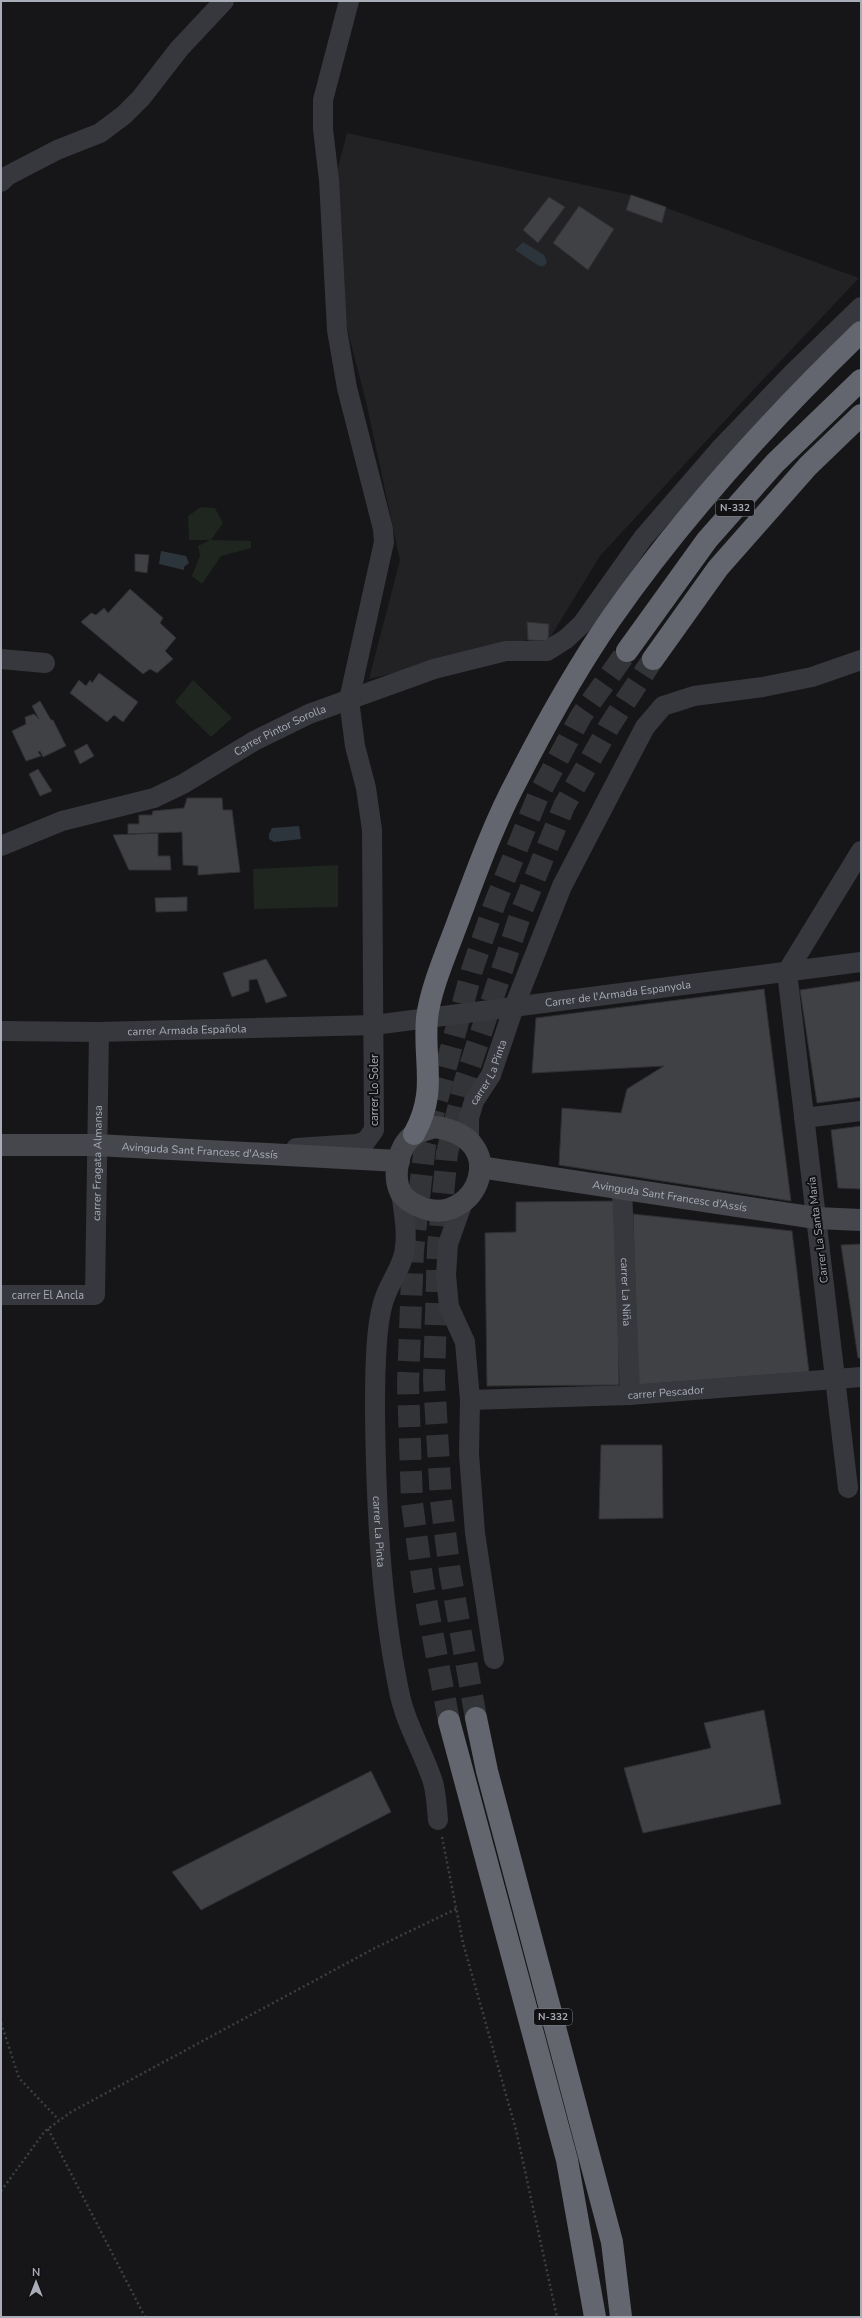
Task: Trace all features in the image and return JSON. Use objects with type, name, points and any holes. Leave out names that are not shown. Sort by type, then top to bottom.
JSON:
[{"type":"highway","points":[[414,1134],[424,1112],[428,1091],[427,1018],[437,978],[456,925],[516,782],[581,664],[610,620],[667,542],[721,477],[803,388],[861,332]]},
{"type":"highway","name":"N-332","points":[[627,651],[707,540],[775,463],[861,380]]},
{"type":"highway","name":"N-332","points":[[653,659],[718,568],[803,471],[861,415]]},
{"type":"highway","name":"N-332","points":[[476,1718],[487,1771],[612,2242],[621,2317]]},
{"type":"highway","name":"N-332","points":[[449,1721],[567,2160],[596,2317]]},
{"type":"main road","points":[[435,1127],[453,1130],[469,1140],[477,1151],[480,1167],[475,1189],[463,1202],[451,1209],[426,1209],[409,1202],[402,1193],[397,1175],[399,1161],[407,1142],[414,1134],[435,1127]]},
{"type":"main road","name":"Avinguda Sant Francesc d'Assís","points":[[1,1145],[96,1145],[399,1161]]},
{"type":"main road","name":"Avinguda Sant Francesc d’Assís","points":[[480,1167],[816,1218],[861,1220]]},
{"type":"street","points":[[1,182],[7,176],[58,150],[100,133],[124,116],[141,98],[179,49],[224,1]]},
{"type":"street","name":"carrer Lo Soler","points":[[236,1152],[357,1144],[366,1141],[374,1130],[372,830],[366,788],[354,746],[349,700],[384,542],[383,529],[347,388],[337,330],[329,180],[323,129],[323,100],[349,1]]},
{"type":"street","name":"Carrer Pintor Sorolla","points":[[1,846],[62,821],[154,798],[183,784],[254,741],[309,714],[434,669],[506,651],[547,651],[566,639],[582,624],[644,538],[720,449],[793,373],[861,307]]},
{"type":"street","points":[[1,660],[45,663]]},
{"type":"street","name":"carrer La Pinta","points":[[469,1140],[469,1118],[474,1101],[491,1075],[514,1007],[562,886],[645,727],[663,706],[694,696],[763,687],[812,677],[861,660]]},
{"type":"street","points":[[787,972],[861,851]]},
{"type":"street","name":"Carrer de l'Armada Espanyola","points":[[374,1025],[861,962]]},
{"type":"street","name":"Carrer La Santa María","points":[[787,972],[848,1488]]},
{"type":"street","name":"carrer Armada Española","points":[[1,1031],[99,1032],[374,1025]]},
{"type":"street","name":"carrer Fragata Almansa","points":[[95,1294],[96,1145],[99,1032]]},
{"type":"street","points":[[804,1118],[861,1112]]},
{"type":"street","name":"carrer La Niña","points":[[622,1188],[630,1395]]},
{"type":"street","name":"carrer La Pinta","points":[[402,1193],[405,1241],[402,1263],[391,1281],[382,1307],[379,1333],[375,1408],[378,1497],[390,1634],[399,1693],[412,1733],[433,1782],[438,1820]]},
{"type":"street","points":[[463,1202],[448,1244],[446,1276],[449,1307],[464,1342],[470,1400],[469,1454],[475,1534],[494,1659]]},
{"type":"street","name":"carrer La Pinta","points":[[405,1241],[426,1209]]},
{"type":"street","name":"carrer El Ancla","points":[[1,1295],[95,1294]]},
{"type":"street","name":"carrer Pescador","points":[[470,1400],[630,1395],[861,1377]]},
{"type":"path","points":[[438,1820],[463,1943],[516,2130],[557,2317]]},
{"type":"path","points":[[1,2191],[48,2129],[59,2120],[375,1948],[456,1909]]},
{"type":"path","points":[[1,2023],[19,2078],[59,2120]]},
{"type":"path","points":[[48,2129],[144,2317]]},
{"type":"shaded area","points":[[347,133],[631,195],[859,278],[600,556],[548,641],[528,640],[369,679],[400,560],[367,406],[344,316],[336,175]]},
{"type":"shaded area","points":[[523,242],[544,255],[547,262],[544,266],[539,266],[515,250]]},
{"type":"shaded area","points":[[201,507],[215,508],[223,523],[211,540],[251,541],[251,548],[221,556],[202,584],[192,576],[200,556],[198,546],[210,540],[189,540],[188,516]]},
{"type":"shaded area","points":[[161,551],[186,556],[189,563],[184,567],[184,570],[159,564]]},
{"type":"shaded area","points":[[193,680],[232,718],[211,737],[175,702]]},
{"type":"shaded area","points":[[299,826],[301,839],[274,842],[269,839],[269,834],[272,828]]},
{"type":"shaded area","points":[[338,865],[338,907],[254,909],[253,869]]},
{"type":"building","points":[[631,195],[666,207],[662,223],[626,210]]},
{"type":"building","points":[[549,197],[565,207],[538,243],[523,230]]},
{"type":"building","points":[[579,206],[614,229],[588,270],[553,243]]},
{"type":"building","points":[[135,554],[149,555],[147,573],[135,571]]},
{"type":"building","points":[[130,589],[163,618],[160,623],[176,638],[165,651],[173,659],[157,673],[150,669],[143,674],[81,622],[91,613],[96,615],[104,608],[108,613]]},
{"type":"building","points":[[527,622],[549,624],[548,641],[528,640]]},
{"type":"building","points":[[99,673],[138,702],[123,722],[114,715],[107,722],[70,693],[79,680],[86,686],[90,680],[92,683]]},
{"type":"building","points":[[40,701],[51,720],[53,720],[66,746],[43,757],[40,751],[38,752],[41,756],[26,761],[12,731],[26,724],[25,717],[34,714],[39,719],[32,706]]},
{"type":"building","points":[[87,744],[94,756],[80,764],[74,751]]},
{"type":"building","points":[[38,769],[52,791],[40,796],[29,774]]},
{"type":"building","points":[[187,798],[222,798],[223,810],[232,810],[240,872],[198,875],[198,866],[183,865],[182,832],[128,834],[128,824],[139,824],[139,815],[152,815],[153,811],[184,808]]},
{"type":"building","points":[[158,833],[158,856],[170,856],[171,870],[129,870],[113,835]]},
{"type":"building","points":[[187,897],[187,911],[156,912],[155,898]]},
{"type":"building","points":[[266,959],[287,996],[266,1003],[257,979],[249,980],[249,991],[232,997],[223,973]]},
{"type":"building","points":[[861,981],[861,1097],[817,1103],[800,990]]},
{"type":"building","points":[[764,989],[791,1201],[559,1165],[562,1108],[621,1113],[627,1089],[664,1066],[532,1073],[536,1018]]},
{"type":"building","points":[[861,1126],[861,1189],[838,1188],[831,1130]]},
{"type":"building","points":[[617,1201],[619,1385],[487,1386],[485,1233],[516,1232],[516,1202]]},
{"type":"building","points":[[633,1214],[792,1231],[809,1372],[638,1385]]},
{"type":"building","points":[[861,1244],[861,1358],[858,1358],[841,1245]]},
{"type":"building","points":[[601,1445],[662,1445],[663,1518],[599,1519]]},
{"type":"building","points":[[764,1710],[781,1804],[643,1833],[624,1768],[711,1748],[704,1723]]},
{"type":"building","points":[[371,1771],[391,1812],[201,1910],[172,1872]]},
{"type":"tunnel","points":[[449,1721],[423,1584],[412,1503],[408,1384],[413,1250],[425,1145],[472,970],[495,903],[538,796],[581,716],[627,651]]},
{"type":"tunnel","points":[[476,1718],[450,1572],[441,1500],[434,1380],[438,1247],[447,1153],[465,1081],[522,910],[564,806],[610,725],[653,659]]}]
